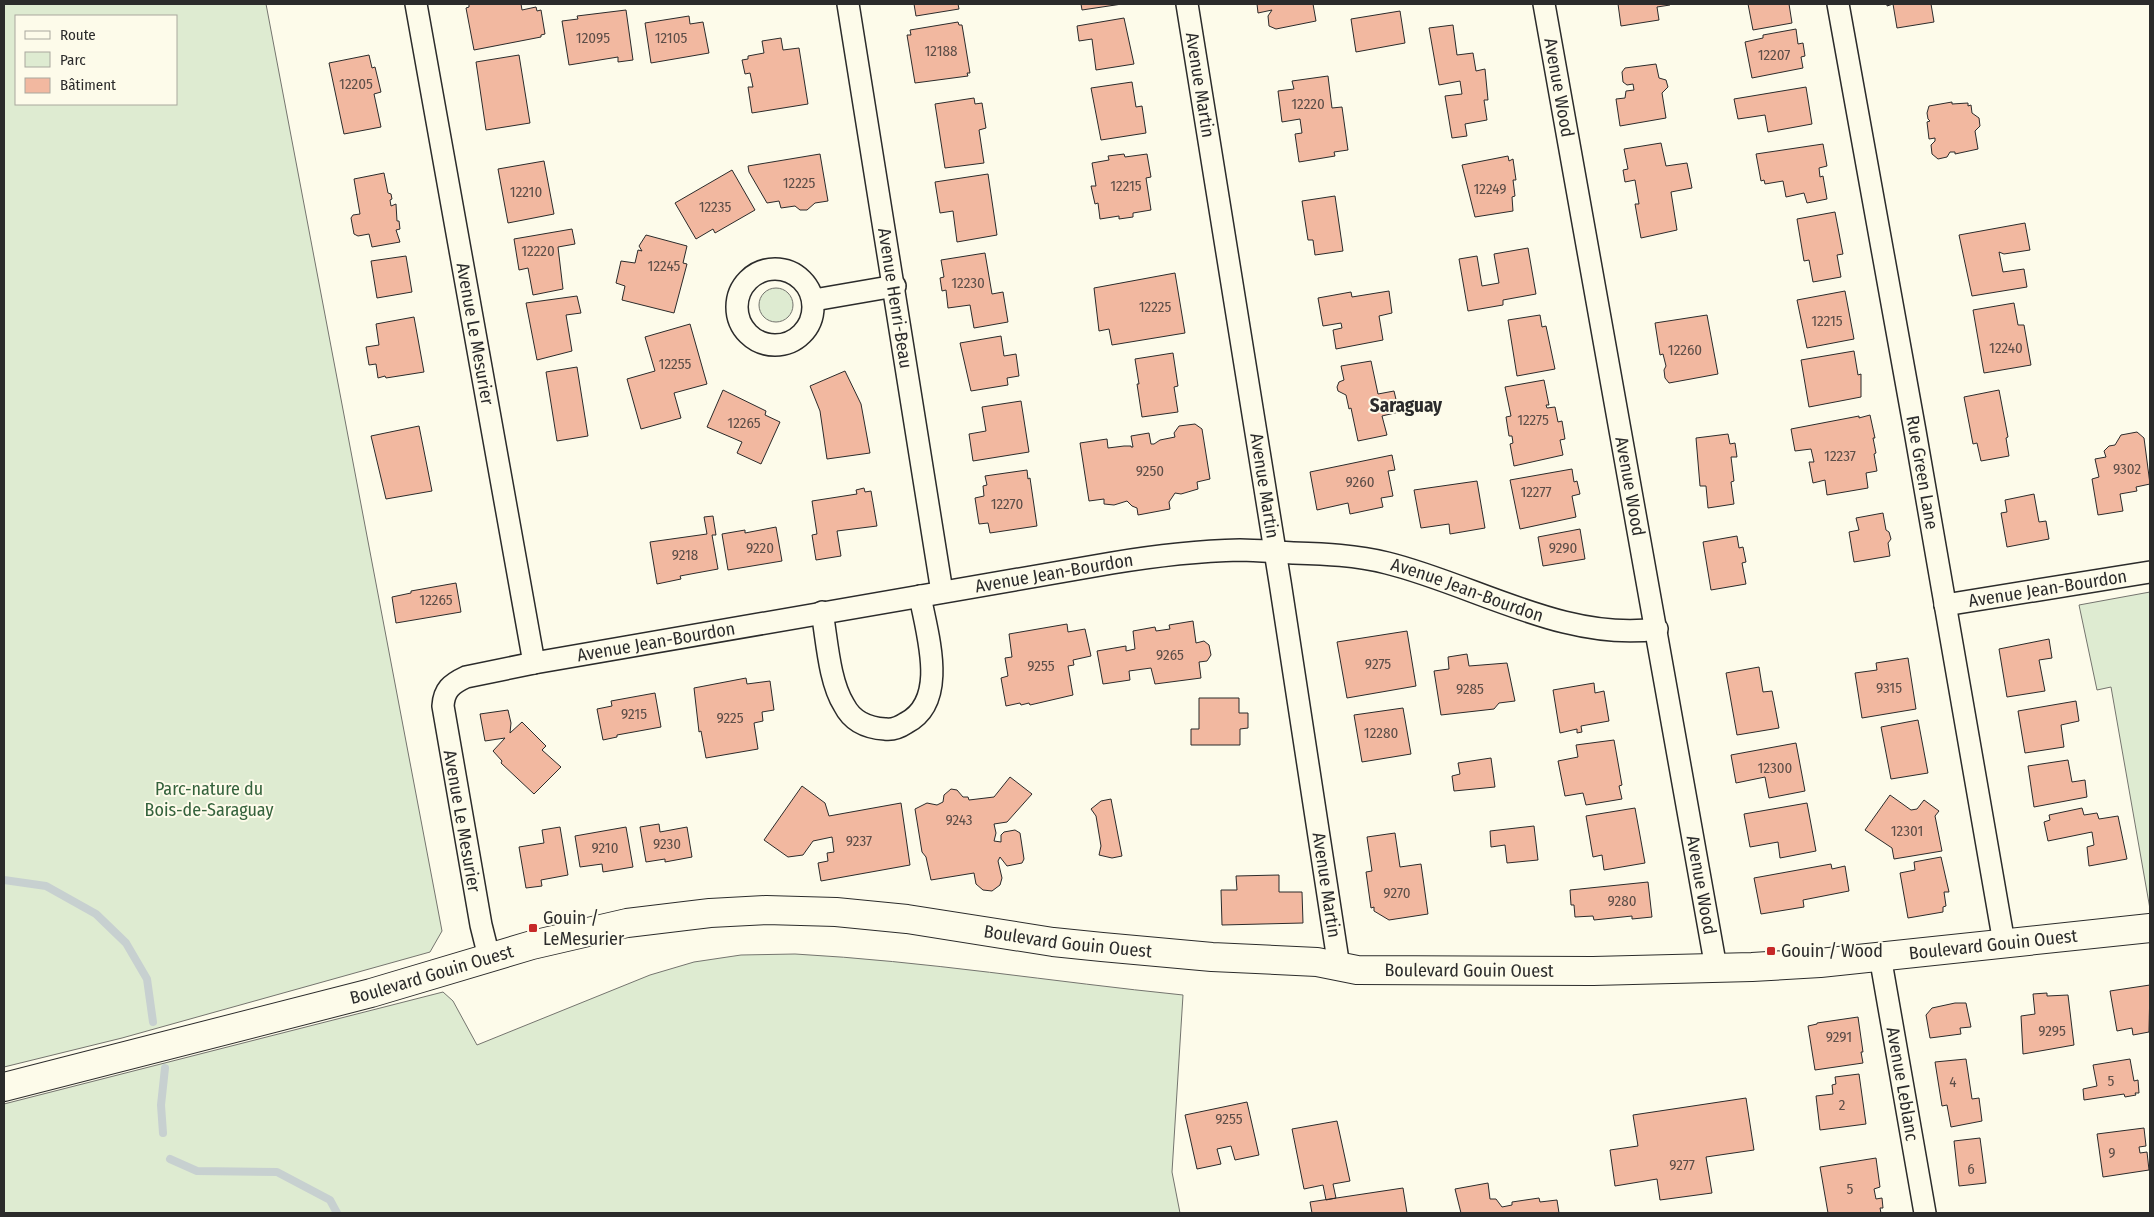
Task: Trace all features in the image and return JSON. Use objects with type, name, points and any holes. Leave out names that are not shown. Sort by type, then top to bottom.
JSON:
[{"type":"street","name":"Avenue Le Mesurier","points":[[416,4],[534,663]]},
{"type":"street","name":"Avenue Henri-Beau","points":[[848,4],[895,286],[942,592]]},
{"type":"street","name":"Avenue Martin","points":[[1187,4],[1339,967]]},
{"type":"street","name":"Avenue Wood","points":[[1544,4],[1716,968]]},
{"type":"street","name":"Rue Green Lane","points":[[1838,4],[2004,943]]},
{"type":"street","points":[[814,300],[895,286]]},
{"type":"street","name":"Avenue Jean-Bourdon","points":[[451,685],[466,677],[534,663],[822,612],[1163,554],[1242,550],[1366,558],[1404,567],[1522,608],[1572,623],[1622,631],[1657,629]]},
{"type":"street","name":"Avenue Jean-Bourdon","points":[[1945,605],[2150,572]]},
{"type":"street","points":[[822,612],[835,683],[844,707],[854,719],[875,729],[888,730],[905,724],[921,713],[928,702],[932,688],[929,649],[920,596]]},
{"type":"street","name":"Avenue Le Mesurier","points":[[451,685],[444,697],[444,718],[481,925],[489,958]]},
{"type":"street","name":"Boulevard Gouin Ouest","points":[[4,1086],[371,993],[576,934],[652,918],[702,913],[789,910],[907,919],[1053,942],[1212,958],[1317,962],[1357,970],[1403,972],[1584,971],[1820,963],[2150,928]]},
{"type":"street","name":"Avenue Leblanc","points":[[1880,956],[1925,1213]]},
{"type":"green space","name":"Parc-nature du Bois-de-Saraguay","points":[[4,4],[266,4],[442,931],[430,952],[122,1038],[4,1067]]},
{"type":"green space","points":[[776,288],[783,289],[788,293],[792,298],[792,312],[788,317],[783,321],[776,322],[769,321],[764,317],[760,312],[759,305],[760,298],[764,293],[769,289]]},
{"type":"green space","points":[[2150,592],[2150,909],[2111,687],[2097,690],[2079,605]]},
{"type":"green space","points":[[795,954],[941,967],[1183,995],[1172,1172],[1180,1213],[4,1213],[4,1104],[443,992],[453,1001],[477,1045],[650,975],[694,962],[741,955]]},
{"type":"building","points":[[469,4],[521,4],[522,10],[536,7],[537,11],[541,10],[545,34],[541,35],[541,37],[474,50],[466,8],[469,7]]},
{"type":"building","points":[[914,4],[958,4],[959,9],[916,16]]},
{"type":"building","points":[[1081,4],[1122,4],[1082,10]]},
{"type":"building","points":[[1257,4],[1313,4],[1316,21],[1276,29],[1269,26],[1268,16],[1272,10],[1258,13]]},
{"type":"building","points":[[1618,4],[1670,5],[1657,7],[1659,20],[1621,26]]},
{"type":"building","points":[[1748,4],[1789,4],[1792,23],[1753,30]]},
{"type":"building","points":[[1893,4],[1931,4],[1934,22],[1897,28]]},
{"type":"building","points":[[626,10],[633,60],[618,62],[618,57],[569,65],[562,21],[578,19],[577,16]]},
{"type":"building","points":[[1400,11],[1405,43],[1356,52],[1351,19]]},
{"type":"building","points":[[689,16],[690,24],[703,22],[709,53],[651,63],[645,23]]},
{"type":"building","points":[[1124,18],[1134,64],[1096,70],[1092,39],[1079,41],[1077,26]]},
{"type":"building","points":[[958,22],[959,25],[962,25],[970,73],[967,73],[968,76],[915,83],[907,35],[911,35],[910,30]]},
{"type":"building","points":[[1453,25],[1457,55],[1473,53],[1476,71],[1485,69],[1488,100],[1484,100],[1487,120],[1465,124],[1467,136],[1452,138],[1445,96],[1462,94],[1460,81],[1439,85],[1429,28]]},
{"type":"building","points":[[1796,29],[1798,44],[1803,43],[1805,56],[1801,57],[1803,68],[1752,78],[1745,42],[1763,38],[1763,35]]},
{"type":"building","points":[[781,38],[783,50],[799,48],[808,104],[752,113],[748,87],[753,87],[750,73],[745,74],[742,60],[748,59],[748,56],[764,53],[762,41]]},
{"type":"building","points":[[369,55],[372,68],[375,67],[381,92],[374,94],[381,127],[344,134],[329,63]]},
{"type":"building","points":[[519,55],[530,123],[486,130],[476,62]]},
{"type":"building","points":[[1656,64],[1659,78],[1666,80],[1668,87],[1662,93],[1666,118],[1620,126],[1616,99],[1625,98],[1626,91],[1634,90],[1633,84],[1627,85],[1623,82],[1622,72],[1625,68]]},
{"type":"building","points":[[1328,76],[1332,108],[1342,107],[1348,150],[1334,152],[1335,156],[1299,162],[1295,134],[1302,133],[1300,119],[1282,122],[1278,91],[1294,89],[1292,81]]},
{"type":"building","points":[[1132,82],[1136,107],[1142,106],[1146,133],[1101,140],[1091,88]]},
{"type":"building","points":[[1806,87],[1812,124],[1768,132],[1765,115],[1738,119],[1734,99]]},
{"type":"building","points":[[974,98],[975,104],[982,103],[986,128],[979,130],[984,163],[945,168],[935,104]]},
{"type":"building","points":[[1952,102],[1952,104],[1968,103],[1968,106],[1971,105],[1972,113],[1979,118],[1980,126],[1975,131],[1978,149],[1955,154],[1955,152],[1950,152],[1947,157],[1938,159],[1932,154],[1931,145],[1935,138],[1929,139],[1927,122],[1930,121],[1927,113],[1929,106]]},
{"type":"building","points":[[1661,143],[1666,166],[1687,163],[1692,188],[1671,192],[1677,230],[1641,238],[1635,204],[1639,204],[1635,180],[1625,182],[1623,170],[1628,169],[1624,149]]},
{"type":"building","points":[[1823,144],[1827,166],[1819,168],[1820,177],[1823,176],[1827,199],[1807,203],[1804,193],[1786,197],[1783,181],[1765,184],[1764,180],[1761,181],[1756,154]]},
{"type":"building","points":[[820,154],[828,201],[815,203],[807,210],[800,210],[795,206],[781,208],[779,201],[767,203],[749,172],[748,166]]},
{"type":"building","points":[[1124,154],[1125,157],[1147,154],[1151,177],[1146,178],[1151,210],[1133,213],[1133,217],[1119,219],[1119,216],[1100,219],[1098,203],[1095,204],[1091,186],[1096,186],[1092,163],[1109,160],[1108,156]]},
{"type":"building","points":[[1508,156],[1509,161],[1513,159],[1516,180],[1513,180],[1515,196],[1512,197],[1513,211],[1475,217],[1462,165]]},
{"type":"building","points":[[544,161],[554,214],[508,223],[498,169]]},
{"type":"building","points":[[732,170],[755,210],[715,233],[713,229],[696,239],[675,203]]},
{"type":"building","points":[[384,173],[388,193],[391,194],[391,206],[396,204],[397,221],[399,221],[400,229],[396,230],[400,242],[372,247],[369,234],[358,236],[354,234],[351,218],[353,215],[360,214],[354,179]]},
{"type":"building","points":[[988,174],[997,235],[957,242],[953,211],[940,213],[935,182]]},
{"type":"building","points":[[1335,196],[1343,251],[1315,255],[1313,240],[1308,240],[1302,201]]},
{"type":"building","points":[[1835,212],[1843,254],[1837,255],[1841,277],[1813,282],[1809,260],[1804,261],[1797,219]]},
{"type":"building","points":[[2025,223],[2030,250],[2004,254],[1999,252],[2003,272],[2024,269],[2027,287],[1972,296],[1959,235]]},
{"type":"building","points":[[572,229],[575,244],[558,247],[563,289],[533,295],[528,268],[519,270],[514,239]]},
{"type":"building","points":[[646,235],[687,246],[683,263],[687,264],[674,313],[622,300],[625,286],[616,283],[621,261],[635,263],[638,250],[642,251],[639,246]]},
{"type":"building","points":[[1528,248],[1536,294],[1503,300],[1503,305],[1468,311],[1459,259],[1477,256],[1482,286],[1499,283],[1494,254]]},
{"type":"building","points":[[985,253],[992,294],[1003,292],[1008,322],[974,328],[970,305],[948,308],[946,290],[942,291],[940,278],[944,277],[941,260]]},
{"type":"building","points":[[406,256],[412,292],[377,298],[371,261]]},
{"type":"building","points":[[1175,273],[1185,333],[1112,345],[1109,329],[1099,331],[1094,288]]},
{"type":"building","points":[[1389,291],[1392,313],[1379,316],[1383,340],[1336,349],[1333,330],[1342,328],[1341,323],[1323,326],[1318,298],[1351,292],[1352,297]]},
{"type":"building","points":[[1845,291],[1854,339],[1807,348],[1797,300]]},
{"type":"building","points":[[577,296],[581,313],[566,315],[572,351],[537,360],[526,303]]},
{"type":"building","points":[[2014,303],[2018,325],[2024,325],[2031,365],[1984,373],[1973,310]]},
{"type":"building","points":[[1540,315],[1542,327],[1546,326],[1555,369],[1517,376],[1508,320]]},
{"type":"building","points":[[1707,315],[1718,374],[1669,383],[1665,378],[1664,370],[1666,366],[1663,354],[1660,355],[1655,323]]},
{"type":"building","points":[[414,317],[424,372],[378,378],[376,364],[369,365],[366,347],[379,345],[376,324]]},
{"type":"building","points":[[690,324],[707,384],[674,393],[681,418],[641,429],[627,379],[655,371],[645,337]]},
{"type":"building","points":[[1001,336],[1004,356],[1016,354],[1019,376],[1007,378],[1008,385],[971,391],[960,343]]},
{"type":"building","points":[[1854,351],[1858,375],[1861,374],[1861,397],[1809,407],[1801,360]]},
{"type":"building","points":[[1173,353],[1178,386],[1174,387],[1178,412],[1142,417],[1135,359]]},
{"type":"building","points":[[1371,361],[1378,394],[1394,391],[1399,412],[1382,416],[1387,435],[1358,441],[1351,408],[1349,409],[1346,395],[1338,391],[1337,387],[1339,382],[1344,380],[1341,366]]},
{"type":"building","points":[[577,367],[588,436],[557,441],[546,372]]},
{"type":"building","points":[[845,371],[861,404],[870,453],[827,459],[820,411],[810,386]]},
{"type":"building","points":[[1544,380],[1549,405],[1546,405],[1547,408],[1555,407],[1558,422],[1562,421],[1565,439],[1560,440],[1563,455],[1514,466],[1510,444],[1513,443],[1512,436],[1509,436],[1506,417],[1511,416],[1505,387]]},
{"type":"building","points":[[723,390],[766,411],[765,415],[780,422],[761,464],[737,453],[742,442],[707,427]]},
{"type":"building","points":[[1999,390],[2008,437],[2006,438],[2009,456],[1981,461],[1977,443],[1973,444],[1964,397]]},
{"type":"building","points":[[1021,401],[1029,452],[973,461],[969,434],[986,431],[982,407]]},
{"type":"building","points":[[1870,415],[1875,438],[1873,438],[1877,471],[1866,473],[1868,488],[1827,495],[1825,480],[1813,483],[1809,462],[1814,462],[1811,449],[1795,451],[1791,429]]},
{"type":"building","points":[[1195,424],[1202,429],[1210,479],[1197,482],[1198,489],[1181,494],[1175,493],[1169,502],[1170,509],[1138,515],[1137,508],[1127,501],[1114,505],[1104,504],[1104,499],[1089,501],[1080,443],[1107,439],[1108,448],[1133,447],[1131,436],[1149,433],[1151,444],[1154,444],[1160,440],[1175,437],[1174,433],[1179,426]]},
{"type":"building","points":[[419,426],[432,491],[386,499],[371,436]]},
{"type":"building","points":[[2137,432],[2144,438],[2150,484],[2136,487],[2137,491],[2120,494],[2123,511],[2098,515],[2092,479],[2099,477],[2095,459],[2106,457],[2104,451],[2109,446],[2115,445],[2121,435]]},
{"type":"building","points":[[1728,434],[1730,444],[1735,443],[1737,457],[1731,457],[1734,481],[1731,482],[1734,504],[1708,508],[1706,486],[1700,486],[1696,438]]},
{"type":"building","points":[[1392,455],[1395,470],[1388,471],[1393,496],[1381,498],[1383,507],[1350,514],[1348,503],[1317,510],[1310,472]]},
{"type":"building","points":[[1572,469],[1574,482],[1577,481],[1580,494],[1572,496],[1576,517],[1520,529],[1510,480]]},
{"type":"building","points":[[1027,470],[1028,479],[1030,478],[1037,526],[990,533],[988,523],[979,524],[975,498],[984,496],[983,486],[987,485],[985,476]]},
{"type":"building","points":[[1477,481],[1485,528],[1450,534],[1449,524],[1421,528],[1414,490]]},
{"type":"building","points":[[864,488],[865,492],[871,491],[877,526],[837,531],[841,556],[816,560],[812,535],[817,534],[812,501],[857,494],[856,490]]},
{"type":"building","points":[[2034,494],[2039,522],[2046,521],[2049,539],[2007,547],[2001,513],[2007,512],[2005,500]]},
{"type":"building","points":[[1883,513],[1886,530],[1889,532],[1891,539],[1888,543],[1890,556],[1854,562],[1849,532],[1859,530],[1856,518]]},
{"type":"building","points":[[713,516],[716,535],[712,535],[718,569],[680,576],[681,579],[657,584],[650,542],[707,534],[704,517]]},
{"type":"building","points":[[776,527],[782,561],[728,570],[722,534],[745,530],[745,533]]},
{"type":"building","points":[[1580,529],[1585,559],[1543,566],[1538,537]]},
{"type":"building","points":[[1737,536],[1739,548],[1743,547],[1746,562],[1742,563],[1746,584],[1711,590],[1703,542]]},
{"type":"building","points":[[456,583],[461,612],[396,623],[392,597],[411,593],[411,591]]},
{"type":"building","points":[[1193,621],[1196,643],[1204,641],[1209,645],[1211,655],[1207,661],[1199,662],[1201,678],[1155,684],[1151,668],[1129,671],[1130,680],[1103,684],[1097,651],[1126,646],[1126,651],[1135,649],[1133,631],[1155,627],[1156,631],[1170,629],[1169,625]]},
{"type":"building","points":[[1067,624],[1068,632],[1085,629],[1091,656],[1073,660],[1074,665],[1068,666],[1073,695],[1030,705],[1029,703],[1021,705],[1020,703],[1006,706],[1001,678],[1008,676],[1005,658],[1012,657],[1009,634]]},
{"type":"building","points":[[1407,631],[1416,686],[1347,698],[1337,642]]},
{"type":"building","points":[[2049,639],[2052,658],[2039,660],[2045,691],[2007,697],[1999,649]]},
{"type":"building","points":[[1467,654],[1469,666],[1507,663],[1515,701],[1499,703],[1494,709],[1441,715],[1434,671],[1449,669],[1448,657]]},
{"type":"building","points":[[1908,658],[1916,709],[1862,718],[1855,673],[1877,670],[1876,663]]},
{"type":"building","points":[[1759,667],[1763,692],[1772,691],[1779,728],[1737,735],[1726,673]]},
{"type":"building","points":[[746,678],[747,684],[770,681],[774,710],[762,712],[763,721],[754,723],[758,749],[706,758],[701,731],[699,732],[694,688]]},
{"type":"building","points":[[1594,683],[1595,693],[1604,691],[1609,721],[1581,726],[1582,732],[1577,733],[1577,729],[1560,733],[1553,690]]},
{"type":"building","points":[[655,693],[661,727],[617,735],[617,737],[603,740],[597,709],[612,706],[611,701]]},
{"type":"building","points":[[1199,698],[1239,698],[1239,713],[1248,713],[1248,728],[1240,729],[1240,745],[1191,745],[1191,729],[1199,729]]},
{"type":"building","points":[[2076,701],[2079,721],[2061,725],[2064,747],[2025,753],[2018,711]]},
{"type":"building","points":[[1403,708],[1411,754],[1362,762],[1354,715]]},
{"type":"building","points":[[508,710],[511,723],[510,733],[522,722],[546,746],[542,750],[561,767],[534,794],[501,763],[502,761],[493,751],[505,738],[485,741],[480,714]]},
{"type":"building","points":[[1918,720],[1928,773],[1891,779],[1881,727]]},
{"type":"building","points":[[1614,740],[1622,785],[1619,786],[1622,799],[1586,805],[1583,793],[1565,796],[1558,761],[1578,757],[1576,745]]},
{"type":"building","points":[[1796,743],[1805,791],[1769,798],[1765,777],[1736,783],[1731,755]]},
{"type":"building","points":[[1491,758],[1495,787],[1454,791],[1452,776],[1460,774],[1458,763]]},
{"type":"building","points":[[2068,760],[2072,782],[2085,780],[2087,797],[2034,807],[2028,766]]},
{"type":"building","points":[[1010,777],[1032,794],[1007,822],[994,824],[996,833],[994,841],[1001,842],[1001,835],[1004,832],[1015,830],[1020,833],[1024,859],[1022,863],[1007,866],[1000,857],[998,861],[1002,878],[1000,885],[992,891],[983,890],[976,884],[974,873],[931,880],[926,857],[922,852],[915,809],[927,803],[937,805],[943,802],[944,795],[951,789],[957,790],[963,797],[968,797],[969,800],[994,797]]},
{"type":"building","points":[[802,786],[825,803],[829,816],[901,803],[910,865],[821,881],[818,863],[828,861],[827,853],[834,852],[832,837],[813,841],[803,855],[788,857],[764,840]]},
{"type":"building","points":[[1890,795],[1911,810],[1917,809],[1924,800],[1939,811],[1935,816],[1942,851],[1894,859],[1892,848],[1865,830]]},
{"type":"building","points":[[1111,799],[1122,856],[1112,858],[1099,855],[1101,846],[1096,816],[1091,809],[1101,801]]},
{"type":"building","points":[[1807,803],[1816,851],[1780,858],[1778,842],[1750,847],[1744,814]]},
{"type":"building","points":[[1635,808],[1645,863],[1604,870],[1602,855],[1593,857],[1586,816]]},
{"type":"building","points":[[2082,808],[2084,815],[2097,813],[2099,819],[2118,816],[2127,859],[2089,866],[2087,847],[2094,845],[2092,832],[2048,841],[2044,822],[2050,820],[2049,815]]},
{"type":"building","points":[[659,824],[660,832],[687,827],[692,857],[665,862],[665,859],[646,862],[640,827]]},
{"type":"building","points":[[1534,826],[1538,860],[1507,863],[1505,845],[1491,847],[1490,831]]},
{"type":"building","points":[[560,827],[568,875],[541,880],[542,886],[526,888],[519,847],[544,843],[542,830]]},
{"type":"building","points":[[626,827],[633,867],[603,872],[602,864],[580,867],[575,836]]},
{"type":"building","points":[[1395,833],[1400,867],[1421,864],[1428,914],[1389,920],[1374,911],[1374,907],[1371,908],[1366,872],[1372,871],[1367,837]]},
{"type":"building","points":[[1941,857],[1949,892],[1944,892],[1946,906],[1943,907],[1943,912],[1908,918],[1900,873],[1915,870],[1914,862]]},
{"type":"building","points":[[1831,864],[1832,869],[1845,866],[1849,891],[1803,900],[1804,907],[1761,914],[1754,878]]},
{"type":"building","points":[[1279,875],[1279,892],[1302,892],[1303,923],[1222,925],[1221,890],[1237,890],[1236,876]]},
{"type":"building","points":[[1648,882],[1652,917],[1632,919],[1632,916],[1594,920],[1593,916],[1575,917],[1574,905],[1571,905],[1570,890]]},
{"type":"building","points":[[2150,985],[2149,1032],[2133,1035],[2132,1028],[2117,1031],[2110,991]]},
{"type":"building","points":[[2047,993],[2047,996],[2068,995],[2074,1045],[2023,1054],[2021,1016],[2035,1014],[2033,994]]},
{"type":"building","points":[[1955,1003],[1966,1003],[1971,1027],[1960,1028],[1961,1034],[1930,1038],[1926,1015],[1932,1008]]},
{"type":"building","points":[[1858,1017],[1863,1063],[1815,1070],[1808,1026]]},
{"type":"building","points":[[1966,1059],[1972,1099],[1979,1098],[1982,1121],[1951,1127],[1947,1105],[1942,1106],[1935,1062]]},
{"type":"building","points":[[2130,1059],[2134,1081],[2138,1080],[2139,1093],[2125,1097],[2124,1094],[2084,1100],[2083,1089],[2097,1086],[2093,1065]]},
{"type":"building","points":[[1859,1074],[1866,1124],[1820,1130],[1816,1096],[1833,1094],[1832,1085],[1836,1084],[1835,1077]]},
{"type":"building","points":[[1746,1098],[1754,1150],[1706,1157],[1712,1193],[1660,1200],[1657,1179],[1615,1186],[1610,1150],[1638,1146],[1633,1115]]},
{"type":"building","points":[[1247,1102],[1259,1155],[1235,1160],[1231,1146],[1217,1149],[1221,1164],[1197,1169],[1185,1115]]},
{"type":"building","points":[[1337,1121],[1350,1181],[1333,1184],[1336,1198],[1326,1200],[1323,1185],[1304,1189],[1292,1129]]},
{"type":"building","points":[[2144,1128],[2146,1146],[2139,1147],[2140,1153],[2147,1152],[2149,1170],[2103,1177],[2097,1134]]},
{"type":"building","points":[[1980,1138],[1986,1183],[1959,1186],[1954,1141]]},
{"type":"building","points":[[1876,1158],[1880,1187],[1874,1189],[1876,1199],[1882,1198],[1883,1208],[1880,1208],[1881,1213],[1828,1213],[1820,1167]]},
{"type":"building","points":[[1488,1183],[1490,1199],[1496,1199],[1502,1207],[1512,1205],[1512,1202],[1539,1198],[1540,1202],[1557,1200],[1559,1213],[1461,1213],[1455,1189]]},
{"type":"building","points":[[1403,1188],[1407,1213],[1312,1213],[1310,1202]]},
{"type":"waterway","points":[[4,880],[46,886],[96,914],[126,943],[147,979],[153,1022]]},
{"type":"waterway","points":[[163,1133],[161,1105],[165,1068]]},
{"type":"waterway","points":[[170,1159],[197,1171],[277,1172],[330,1200],[337,1213]]},
{"type":"place","name":"Gouin / LeMesurier","points":[[533,928]]},
{"type":"place","name":"Gouin / Wood","points":[[1771,951]]},
{"type":"district","name":"Saraguay","points":[[1406,405]]}]
